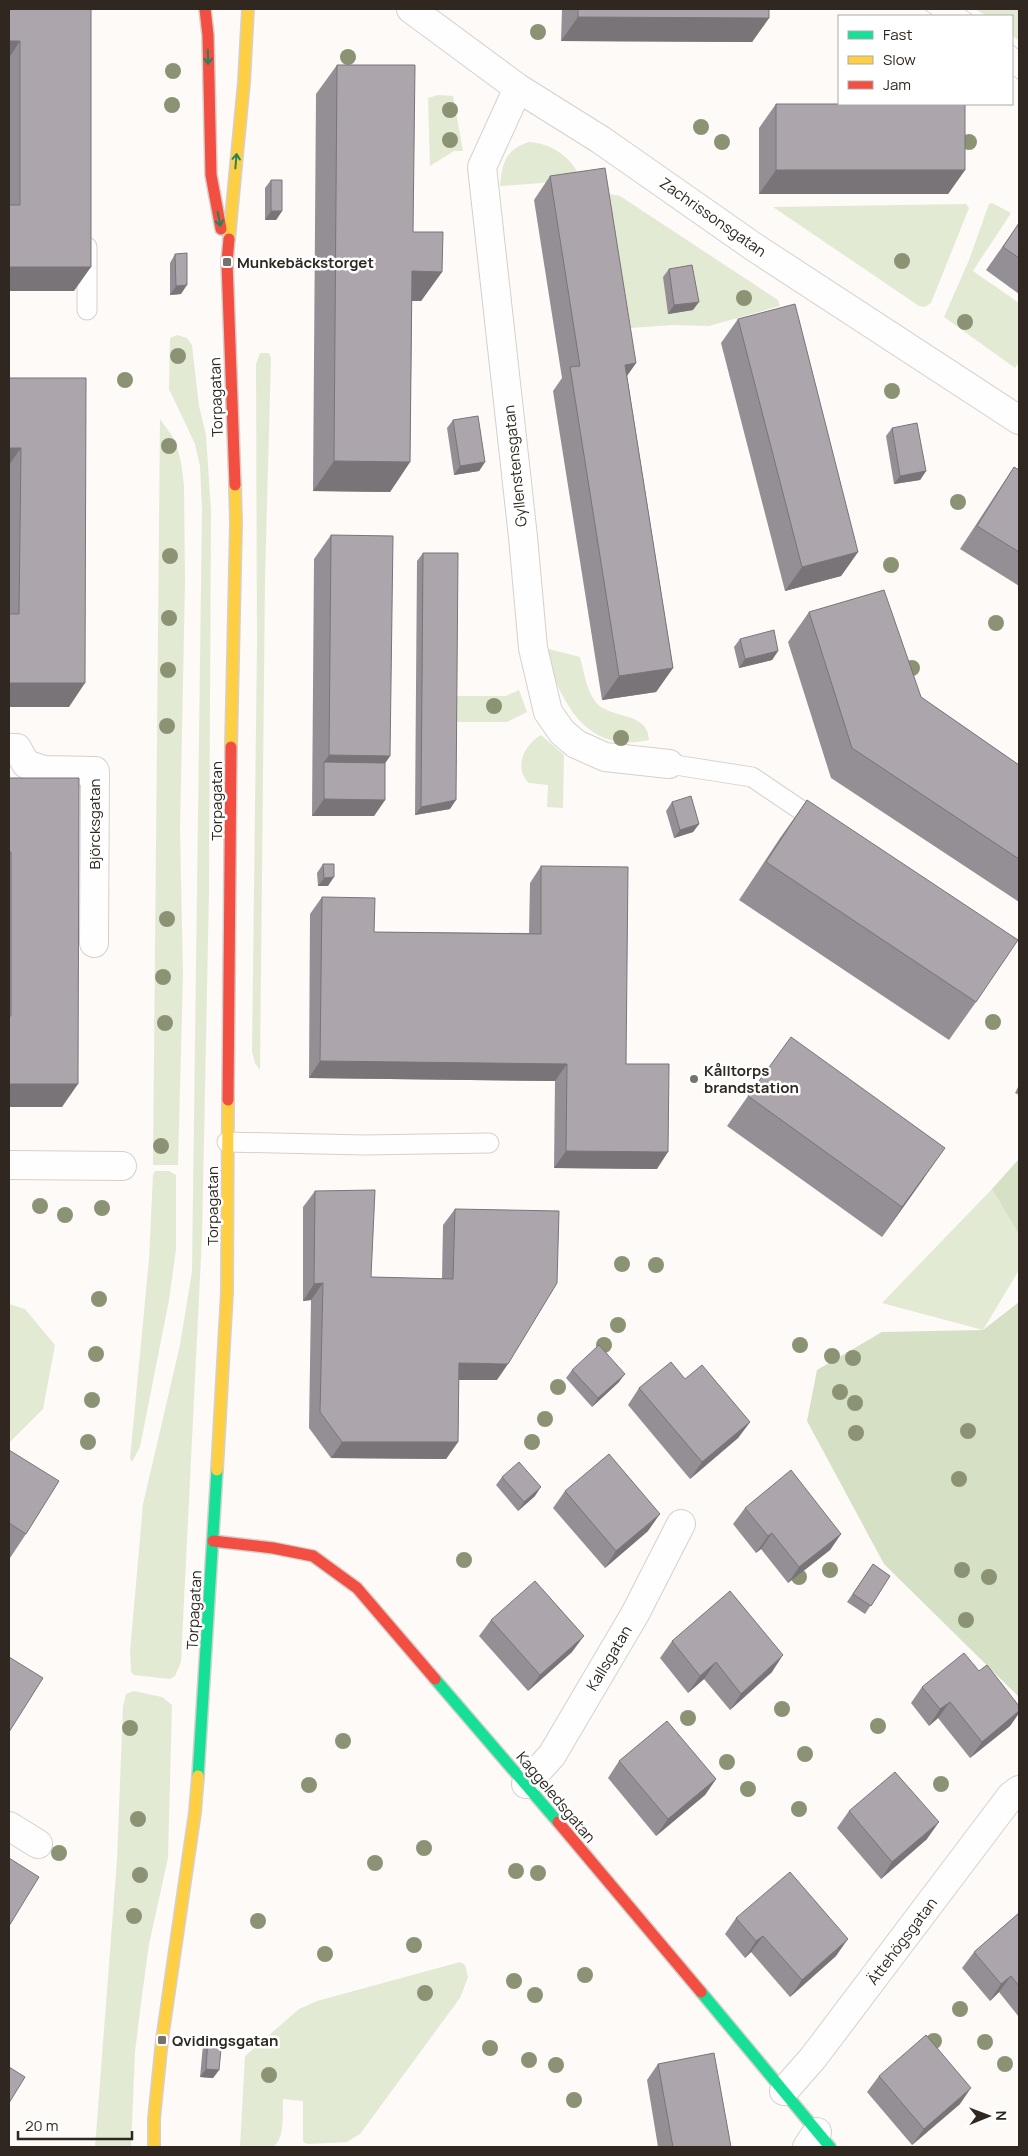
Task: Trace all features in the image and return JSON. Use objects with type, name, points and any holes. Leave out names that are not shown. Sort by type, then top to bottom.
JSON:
[{"type":"street","name":"Torpagatan","points":[[205,9],[208,36],[210,175],[227,262]]},
{"type":"street","name":"Torpagatan","points":[[154,2147],[154,2119],[162,2040],[195,1812],[227,1292],[230,790],[236,523],[227,262],[244,82],[248,9]]},
{"type":"street","name":"Zachrissonsgatan","points":[[411,9],[518,88],[601,140],[754,247],[1019,420]]},
{"type":"street","name":"Gyllenstensgatan","points":[[518,88],[482,167],[523,537],[533,648],[548,712],[562,732],[576,744],[605,757],[669,764]]},
{"type":"street","name":"Björcksgatan","points":[[9,748],[17,748],[26,764],[44,770],[94,771],[94,944]]},
{"type":"street","points":[[9,1165],[122,1166]]},
{"type":"street","name":"Kallsgatan","points":[[526,1784],[552,1755],[635,1614],[681,1524]]},
{"type":"street","name":"Kaggeledsgatan","points":[[213,1541],[273,1548],[313,1556],[357,1588],[526,1784],[697,1991],[784,2091],[818,2142]]},
{"type":"street","name":"Ättehögsgatan","points":[[784,2091],[813,2058],[1011,1796],[1019,1790]]},
{"type":"street","points":[[9,1826],[38,1844]]},
{"type":"lane","points":[[87,232],[87,310]]},
{"type":"lane","points":[[669,764],[752,777],[833,831]]},
{"type":"lane","points":[[227,1142],[364,1145],[488,1143]]},
{"type":"green space","points":[[975,9],[1019,9],[1019,41],[1013,36],[1013,15],[984,15]]},
{"type":"green space","points":[[438,95],[453,96],[463,151],[454,151],[430,166],[428,98]]},
{"type":"green space","points":[[529,142],[545,145],[559,152],[571,162],[579,176],[542,183],[500,186],[506,158],[515,149]]},
{"type":"green space","points":[[610,194],[620,196],[778,300],[780,306],[709,326],[672,325],[631,328],[609,215],[607,200]]},
{"type":"green space","points":[[992,203],[1011,213],[973,271],[1019,303],[1019,362],[1015,368],[944,317],[969,260],[989,204]]},
{"type":"green space","points":[[966,204],[969,208],[931,303],[925,307],[919,306],[773,207]]},
{"type":"green space","points":[[177,335],[187,338],[192,345],[199,406],[206,435],[211,510],[209,891],[202,1237],[181,1662],[175,1676],[170,1679],[134,1675],[131,1672],[130,1652],[143,1504],[180,1345],[192,1271],[202,510],[200,466],[195,444],[169,389],[170,338]]},
{"type":"green space","points":[[260,353],[269,353],[271,358],[265,578],[260,1070],[255,1063],[252,1051],[257,645],[256,364]]},
{"type":"green space","points":[[160,419],[175,440],[181,462],[184,485],[185,582],[180,830],[183,975],[178,1165],[153,1165]]},
{"type":"green space","points":[[545,648],[580,657],[587,685],[595,701],[609,711],[635,719],[642,724],[647,730],[649,740],[627,742],[608,739],[592,731],[579,720],[559,688],[544,651]]},
{"type":"green space","points":[[519,690],[527,712],[507,722],[455,722],[455,696],[506,696]]},
{"type":"green space","points":[[541,735],[564,755],[563,808],[547,807],[548,785],[529,783],[524,777],[521,763],[523,757],[530,744]]},
{"type":"green space","points":[[1019,1159],[1019,1235],[992,1189]]},
{"type":"green space","points":[[155,1171],[169,1171],[176,1175],[176,1249],[169,1300],[140,1447],[132,1462],[130,1459],[149,1259],[153,1175]]},
{"type":"green space","points":[[992,1189],[1019,1235],[1019,1270],[983,1330],[882,1303]]},
{"type":"green space","points":[[1019,1302],[1019,1697],[884,1564],[807,1421],[817,1370],[882,1332],[983,1330]]},
{"type":"green space","points":[[9,1304],[25,1309],[55,1345],[43,1409],[9,1443]]},
{"type":"green space","points":[[134,1691],[162,1697],[172,1705],[168,1858],[149,1944],[141,2003],[135,2052],[131,2147],[95,2147],[117,1860],[123,1706],[126,1694]]},
{"type":"green space","points":[[460,1962],[465,1965],[468,1977],[460,1998],[360,2134],[347,2142],[308,2144],[303,2142],[303,2101],[283,2099],[281,2132],[276,2144],[272,2147],[264,2148],[240,2147],[245,2056],[299,2009],[317,2001]]},
{"type":"building","points":[[9,9],[91,9],[91,267],[9,267],[9,205],[20,205],[20,41],[9,41]]},
{"type":"building","points":[[578,9],[769,9],[769,18],[578,17]]},
{"type":"building","points":[[337,65],[415,65],[413,232],[443,232],[442,272],[412,271],[410,462],[334,461]]},
{"type":"building","points":[[776,104],[965,105],[965,170],[776,170]]},
{"type":"building","points":[[605,168],[636,363],[625,365],[673,668],[619,676],[570,367],[580,366],[550,176]]},
{"type":"building","points":[[271,180],[282,180],[282,211],[271,211]]},
{"type":"building","points":[[1019,223],[1019,258],[1003,247]]},
{"type":"building","points":[[187,253],[187,285],[176,286],[175,254]]},
{"type":"building","points":[[692,265],[699,302],[674,305],[669,269]]},
{"type":"building","points":[[795,304],[858,552],[802,567],[738,319]]},
{"type":"building","points":[[9,378],[86,378],[85,683],[9,683],[9,614],[19,614],[21,448],[9,448]]},
{"type":"building","points":[[478,416],[485,462],[460,466],[453,420]]},
{"type":"building","points":[[917,423],[926,471],[900,476],[892,428]]},
{"type":"building","points":[[1014,467],[1019,470],[1019,552],[977,526]]},
{"type":"building","points":[[331,535],[393,536],[390,756],[329,755]]},
{"type":"building","points":[[423,553],[458,553],[456,800],[421,807]]},
{"type":"building","points":[[884,590],[921,697],[1019,765],[1019,859],[852,748],[809,612]]},
{"type":"building","points":[[774,630],[778,651],[745,659],[740,639]]},
{"type":"building","points":[[324,762],[385,763],[385,800],[324,799]]},
{"type":"building","points":[[9,778],[79,778],[78,1084],[9,1084],[11,852],[9,852]]},
{"type":"building","points":[[691,796],[699,824],[680,830],[672,802]]},
{"type":"building","points":[[807,800],[1018,940],[976,1002],[766,862]]},
{"type":"building","points":[[323,864],[334,864],[334,877],[324,878]]},
{"type":"building","points":[[541,866],[628,867],[626,1064],[669,1064],[668,1152],[566,1151],[567,1064],[320,1061],[322,897],[375,898],[374,932],[541,934]]},
{"type":"building","points":[[791,1037],[945,1148],[902,1207],[748,1096]]},
{"type":"building","points":[[375,1190],[371,1277],[453,1279],[455,1209],[559,1211],[557,1283],[508,1364],[459,1363],[458,1442],[342,1442],[320,1412],[323,1283],[314,1284],[315,1191]]},
{"type":"building","points":[[599,1345],[625,1374],[598,1398],[572,1370]]},
{"type":"building","points":[[671,1362],[685,1379],[702,1365],[750,1422],[702,1462],[639,1388]]},
{"type":"building","points":[[9,1450],[59,1481],[26,1534],[9,1523]]},
{"type":"building","points":[[609,1454],[660,1514],[616,1551],[565,1491]]},
{"type":"building","points":[[519,1462],[541,1487],[524,1502],[502,1477]]},
{"type":"building","points":[[791,1470],[841,1534],[799,1567],[772,1533],[768,1536],[745,1508]]},
{"type":"building","points":[[873,1564],[890,1576],[871,1606],[853,1594]]},
{"type":"building","points":[[535,1581],[584,1636],[540,1675],[491,1620]]},
{"type":"building","points":[[730,1591],[783,1655],[741,1694],[716,1662],[700,1676],[672,1641]]},
{"type":"building","points":[[964,1653],[979,1671],[987,1665],[1019,1706],[1019,1711],[982,1742],[950,1702],[940,1709],[922,1687]]},
{"type":"building","points":[[9,1657],[43,1678],[9,1732]]},
{"type":"building","points":[[667,1721],[716,1779],[668,1819],[619,1761]]},
{"type":"building","points":[[895,1772],[939,1822],[892,1862],[849,1811]]},
{"type":"building","points":[[9,1858],[39,1877],[9,1926]]},
{"type":"building","points":[[790,1872],[848,1939],[802,1980],[763,1936],[756,1941],[736,1918]]},
{"type":"building","points":[[1019,1913],[1019,1986],[1011,1976],[1001,1984],[974,1952]]},
{"type":"building","points":[[926,2035],[971,2088],[924,2129],[879,2076]]},
{"type":"building","points":[[208,2036],[222,2038],[219,2070],[206,2069]]},
{"type":"building","points":[[714,2053],[731,2147],[673,2147],[658,2064]]},
{"type":"building","points":[[9,2067],[25,2077],[9,2103]]},
{"type":"tram line","points":[[924,9],[933,15]]},
{"type":"tram line","points":[[964,9],[973,15]]},
{"type":"tram line","points":[[1013,45],[1019,50]]},
{"type":"tram line","points":[[1013,76],[1019,80]]},
{"type":"traffic: fast","points":[[198,1776],[217,1470]]},
{"type":"traffic: fast","points":[[435,1679],[558,1822]]},
{"type":"traffic: fast","points":[[701,1992],[830,2147]]},
{"type":"traffic: slow","points":[[229,239],[244,82],[248,9]]},
{"type":"traffic: slow","points":[[231,747],[236,523],[235,485]]},
{"type":"traffic: slow","points":[[217,1470],[227,1292],[228,1100]]},
{"type":"traffic: slow","points":[[154,2147],[154,2119],[162,2040],[195,1812],[198,1776]]},
{"type":"traffic: jam","points":[[205,9],[208,35],[211,175],[221,229]]},
{"type":"traffic: jam","points":[[229,239],[227,262],[235,485]]},
{"type":"traffic: jam","points":[[228,1100],[231,747]]},
{"type":"traffic: jam","points":[[213,1541],[273,1548],[313,1556],[357,1588],[435,1679]]},
{"type":"traffic: jam","points":[[558,1822],[701,1992]]},
{"type":"place","name":"Munkebäckstorget","points":[[227,262]]},
{"type":"place","name":"Kålltorps brandstation","points":[[694,1079]]},
{"type":"place","name":"Qvidingsgatan","points":[[162,2040]]}]
